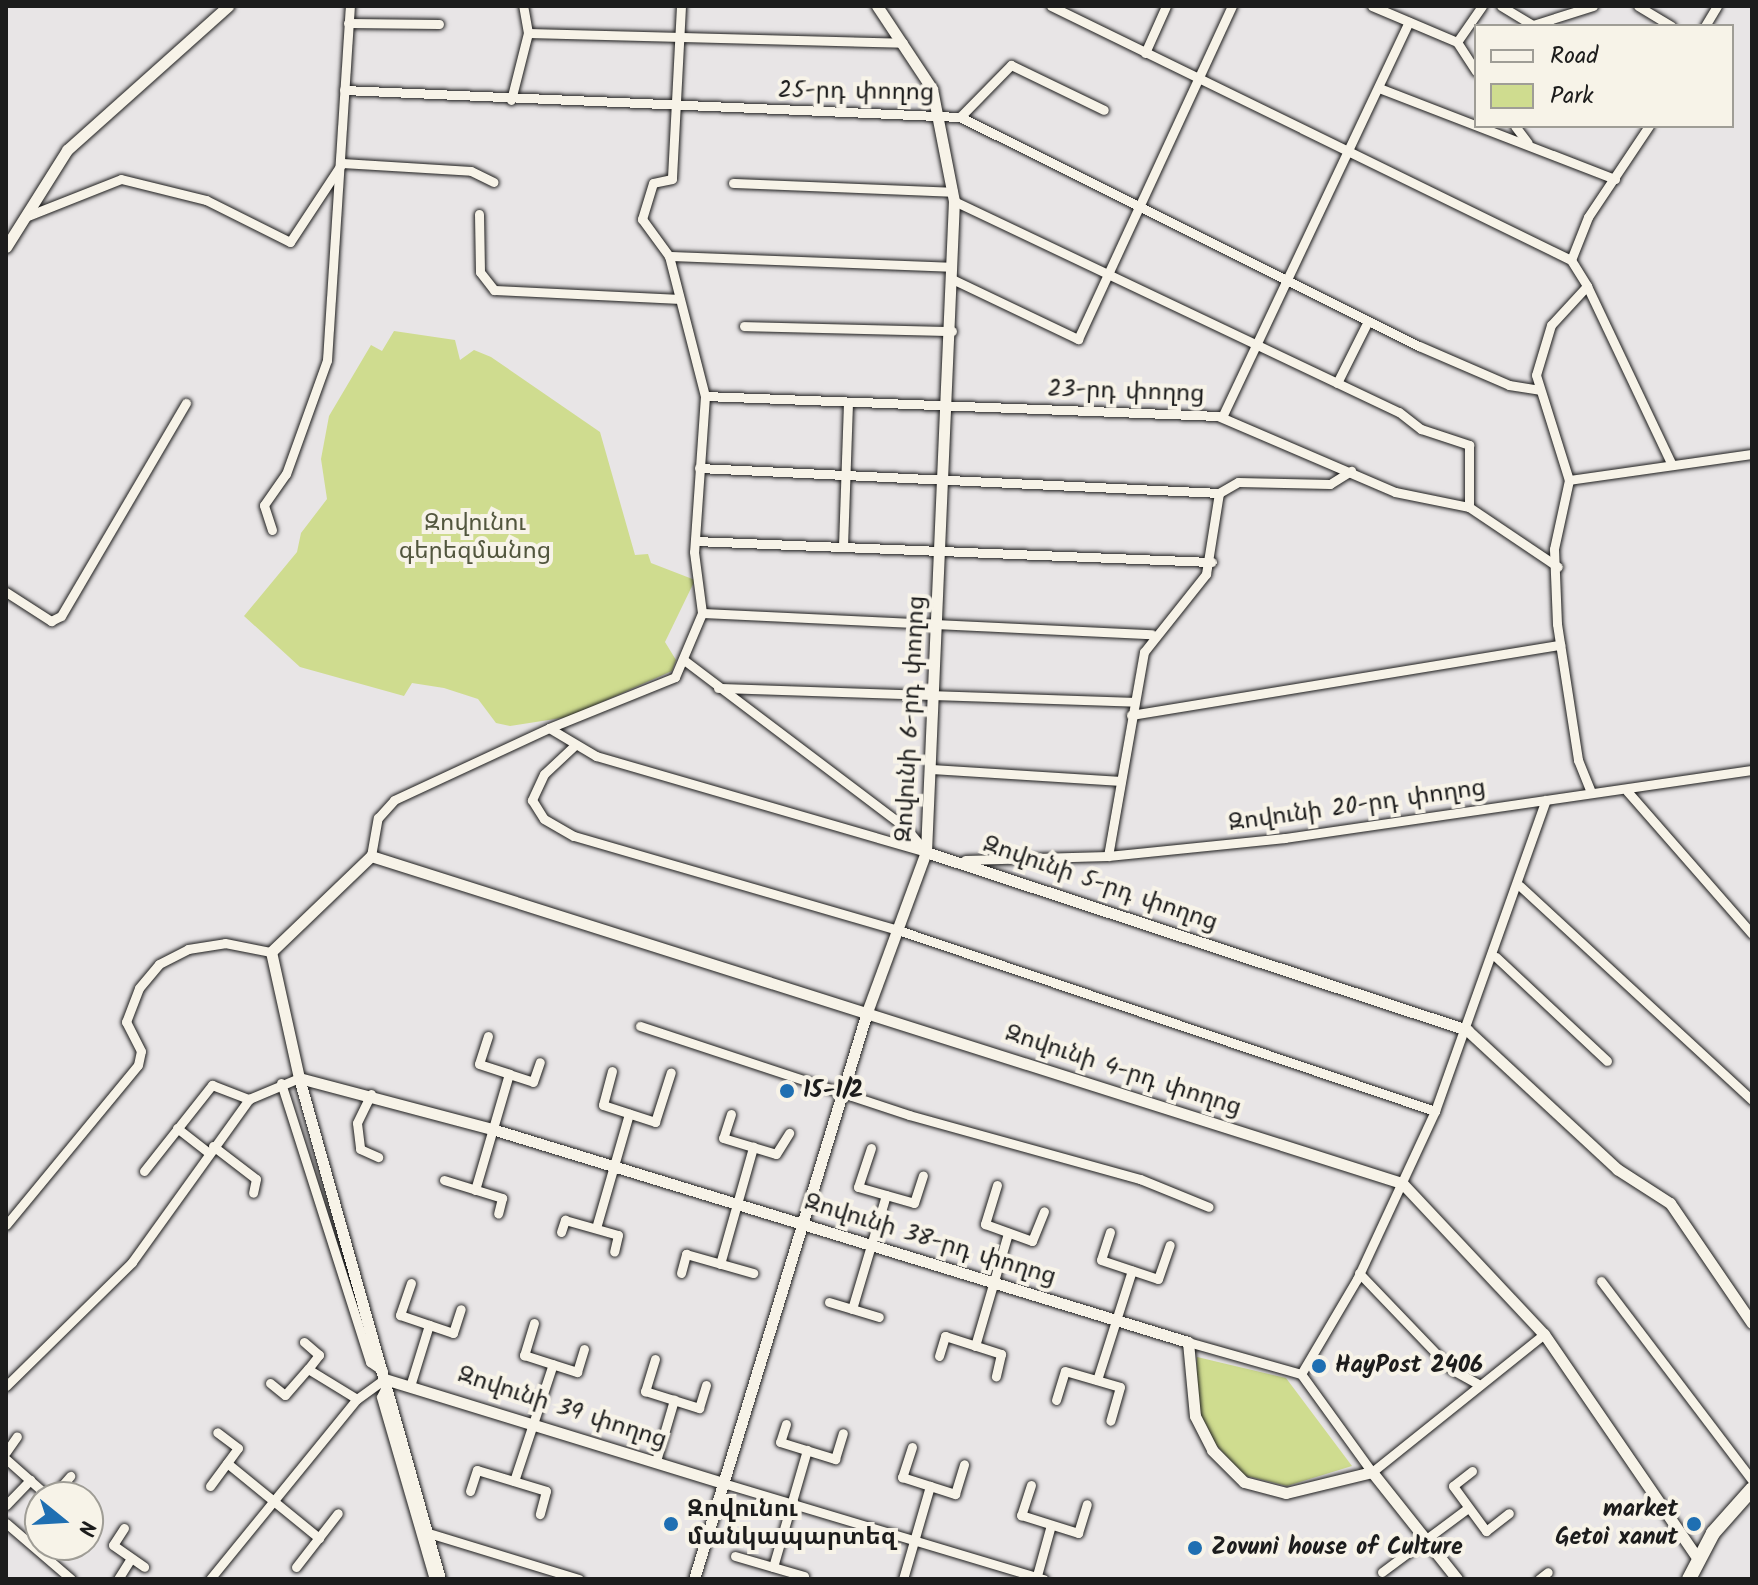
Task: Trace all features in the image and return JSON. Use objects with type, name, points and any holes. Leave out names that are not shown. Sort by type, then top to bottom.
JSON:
[{"type":"main road","points":[[1689,1579],[1699,1560],[1752,1489]]},
{"type":"street","points":[[6,247],[67,150],[228,6]]},
{"type":"street","points":[[272,530],[264,505],[286,474],[327,360],[350,6]]},
{"type":"street","points":[[511,100],[528,33],[523,6]]},
{"type":"street","points":[[271,952],[371,856],[378,818],[394,800],[549,728],[675,677],[684,660],[702,613],[695,541],[705,396],[676,299],[669,256],[642,219],[653,183],[672,179],[681,6]]},
{"type":"street","name":"Զովունի 6-րդ փողոց","points":[[694,1579],[867,1012],[895,929],[926,852],[950,405],[954,196],[937,112],[907,43],[877,6]]},
{"type":"street","points":[[1051,6],[1200,81],[1351,149],[1571,260],[1587,286],[1671,463]]},
{"type":"street","points":[[1145,53],[1166,6]]},
{"type":"street","points":[[669,256],[952,273],[1078,339],[1142,210],[1232,6]]},
{"type":"street","points":[[1372,6],[1457,42],[1474,68]]},
{"type":"street","points":[[1457,42],[1482,6]]},
{"type":"street","points":[[1501,6],[1531,24]]},
{"type":"street","points":[[1536,24],[1593,6]]},
{"type":"street","points":[[1638,6],[1668,24]]},
{"type":"street","points":[[1706,24],[1717,6]]},
{"type":"street","points":[[1222,417],[1409,22]]},
{"type":"street","points":[[348,23],[439,24]]},
{"type":"street","points":[[528,33],[907,43]]},
{"type":"street","points":[[960,117],[1011,65],[1104,110]]},
{"type":"street","points":[[1379,88],[1506,142],[1528,143],[1615,179]]},
{"type":"street","name":"25-րդ փողոց","points":[[344,90],[511,100],[937,112],[960,117],[1368,321],[1487,377],[1540,390]]},
{"type":"street","points":[[1517,128],[1528,143]]},
{"type":"street","points":[[1571,260],[1588,217],[1648,128]]},
{"type":"street","points":[[22,218],[121,179],[206,200],[290,242],[342,163]]},
{"type":"street","points":[[342,163],[471,171],[494,182]]},
{"type":"street","points":[[733,183],[954,196],[1110,278],[1337,383],[1421,429],[1469,445],[1469,507]]},
{"type":"street","points":[[479,214],[480,272],[494,290],[676,299]]},
{"type":"street","points":[[1587,286],[1551,325],[1538,358],[1540,390],[1569,480],[1554,549],[1558,567],[1560,645],[1578,760],[1591,793]]},
{"type":"street","points":[[1337,383],[1368,321]]},
{"type":"street","points":[[744,326],[952,331]]},
{"type":"street","name":"23-րդ փողոց","points":[[705,396],[1222,417],[1426,503],[1469,507],[1558,567]]},
{"type":"street","points":[[843,546],[848,474],[848,402]]},
{"type":"street","points":[[6,592],[51,621],[61,616],[186,403]]},
{"type":"street","points":[[1569,480],[1671,463],[1752,454]]},
{"type":"street","points":[[699,468],[945,477],[1219,493],[1238,482],[1343,482],[1351,471]]},
{"type":"street","points":[[1108,856],[1132,702],[1152,634],[1194,594],[1212,562],[1219,493]]},
{"type":"street","points":[[695,541],[1212,562]]},
{"type":"street","points":[[702,613],[1152,634]]},
{"type":"street","points":[[1131,715],[1560,645]]},
{"type":"street","points":[[684,660],[905,827],[926,852]]},
{"type":"street","points":[[718,688],[1132,702]]},
{"type":"street","name":"Զովունի 5-րդ փողոց","points":[[549,728],[575,745],[926,852],[965,860],[1257,965],[1467,1030],[1617,1169],[1670,1203],[1752,1323]]},
{"type":"street","points":[[575,745],[533,789],[536,809],[550,823],[895,929],[1435,1111]]},
{"type":"street","points":[[932,769],[1121,781]]},
{"type":"street","name":"Զովունի 20-րդ փողոց","points":[[965,860],[1108,856],[1591,793],[1627,791],[1752,770]]},
{"type":"street","points":[[1627,791],[1752,934]]},
{"type":"street","points":[[1457,1579],[1372,1472],[1301,1374],[1359,1273],[1435,1111],[1496,957],[1546,800]]},
{"type":"street","name":"Զովունի 4-րդ փողոց","points":[[371,856],[1402,1183],[1544,1334],[1699,1560]]},
{"type":"street","points":[[1520,886],[1752,1100]]},
{"type":"street","points":[[6,1225],[138,1065],[141,1051],[126,1022],[139,988],[159,964],[188,949],[225,943],[271,952]]},
{"type":"street","points":[[271,952],[299,1078],[385,1379],[434,1579]]},
{"type":"street","points":[[1496,957],[1607,1061]]},
{"type":"street","points":[[640,1026],[843,1094],[1140,1179],[1209,1207]]},
{"type":"street","points":[[488,1036],[479,1064],[533,1082],[540,1062]]},
{"type":"street","points":[[612,1071],[603,1105],[655,1122],[671,1072]]},
{"type":"street","points":[[475,1190],[509,1074]]},
{"type":"street","points":[[6,1386],[132,1262],[210,1149],[249,1099],[299,1078]]},
{"type":"street","name":"Զովունի 38-րդ փողոց","points":[[299,1078],[371,1094],[492,1129],[1301,1374]]},
{"type":"street","points":[[281,1083],[370,1362],[385,1379]]},
{"type":"street","points":[[144,1171],[212,1085],[249,1099]]},
{"type":"street","points":[[371,1094],[357,1123],[360,1149],[378,1157]]},
{"type":"street","points":[[596,1228],[629,1114]]},
{"type":"street","points":[[731,1114],[723,1138],[776,1154],[789,1133]]},
{"type":"street","points":[[177,1128],[256,1179],[253,1193]]},
{"type":"street","points":[[720,1264],[753,1147]]},
{"type":"street","points":[[871,1148],[858,1187],[914,1203],[923,1175]]},
{"type":"street","points":[[444,1180],[502,1198],[498,1214]]},
{"type":"street","points":[[997,1185],[985,1224],[1032,1241],[1044,1211]]},
{"type":"street","points":[[852,1309],[886,1195]]},
{"type":"street","points":[[561,1232],[565,1220],[618,1235],[614,1252]]},
{"type":"street","points":[[1110,1232],[1101,1260],[1158,1279],[1170,1245]]},
{"type":"street","points":[[975,1346],[990,1281],[1008,1233]]},
{"type":"street","points":[[681,1273],[686,1254],[753,1273]]},
{"type":"street","points":[[1097,1380],[1132,1270]]},
{"type":"street","points":[[1359,1273],[1451,1369],[1480,1385]]},
{"type":"street","points":[[1601,1281],[1752,1480]]},
{"type":"street","points":[[411,1283],[400,1315],[453,1333],[461,1309]]},
{"type":"street","points":[[829,1302],[879,1317]]},
{"type":"street","points":[[534,1323],[524,1355],[577,1372],[584,1349]]},
{"type":"street","points":[[411,1383],[429,1325]]},
{"type":"street","points":[[1188,1342],[1195,1416],[1212,1450],[1244,1482],[1286,1493],[1372,1472],[1544,1334]]},
{"type":"street","points":[[939,1356],[945,1336],[1001,1354],[996,1376]]},
{"type":"street","points":[[270,1383],[285,1395],[308,1369],[319,1355],[304,1342]]},
{"type":"street","points":[[655,1359],[645,1391],[699,1408],[706,1385]]},
{"type":"street","points":[[514,1481],[553,1364]]},
{"type":"street","points":[[308,1369],[357,1399]]},
{"type":"street","points":[[1056,1400],[1065,1371],[1120,1387],[1110,1421]]},
{"type":"street","points":[[210,1579],[357,1399],[385,1379]]},
{"type":"street","name":"Զովունի 39 փողոց","points":[[385,1379],[411,1383],[723,1483]]},
{"type":"street","points":[[656,1461],[674,1400]]},
{"type":"street","points":[[786,1424],[780,1442],[835,1459],[843,1433]]},
{"type":"street","points":[[210,1486],[238,1448],[217,1432]]},
{"type":"street","points":[[6,1452],[17,1436]]},
{"type":"street","points":[[912,1447],[902,1477],[955,1494],[964,1464]]},
{"type":"street","points":[[773,1567],[807,1450]]},
{"type":"street","points":[[6,1459],[30,1480],[6,1505]]},
{"type":"street","points":[[227,1463],[319,1538]]},
{"type":"street","points":[[470,1491],[477,1470],[546,1491],[540,1514]]},
{"type":"street","points":[[1472,1471],[1453,1486],[1486,1531],[1509,1513]]},
{"type":"street","points":[[65,1481],[70,1476]]},
{"type":"street","points":[[723,1483],[1039,1578],[1051,1525]]},
{"type":"street","points":[[1031,1485],[1021,1515],[1078,1533],[1087,1504]]},
{"type":"street","points":[[903,1579],[930,1486]]},
{"type":"street","points":[[1382,1572],[1468,1508]]},
{"type":"street","points":[[296,1567],[338,1513]]},
{"type":"street","points":[[6,1523],[71,1579]]},
{"type":"street","points":[[124,1528],[113,1545],[144,1567]]},
{"type":"street","points":[[424,1531],[440,1579]]},
{"type":"street","points":[[424,1531],[579,1579]]},
{"type":"street","points":[[735,1556],[804,1576]]},
{"type":"street","points":[[118,1579],[130,1560]]},
{"type":"street","points":[[1539,1579],[1548,1572]]},
{"type":"green space","name":"Զովունու գերեզմանոց","points":[[394,331],[455,340],[460,360],[474,350],[491,357],[600,432],[635,555],[648,554],[651,563],[695,580],[665,642],[676,660],[672,671],[568,717],[510,726],[496,723],[478,699],[444,688],[412,683],[404,696],[300,667],[244,616],[297,552],[301,533],[327,499],[321,459],[329,416],[371,345],[382,351]]},
{"type":"green space","points":[[1197,1357],[1286,1378],[1352,1466],[1287,1486],[1243,1475],[1211,1439],[1196,1407]]},
{"type":"place","name":"15-1/2","points":[[787,1091]]},
{"type":"place","name":"HayPost 2406","points":[[1319,1366]]},
{"type":"place","name":"Զովունու մանկապարտեզ","points":[[671,1524]]},
{"type":"place","name":"market Getoi xanut","points":[[1694,1524]]},
{"type":"place","name":"Zovuni house of Culture","points":[[1195,1548]]}]
